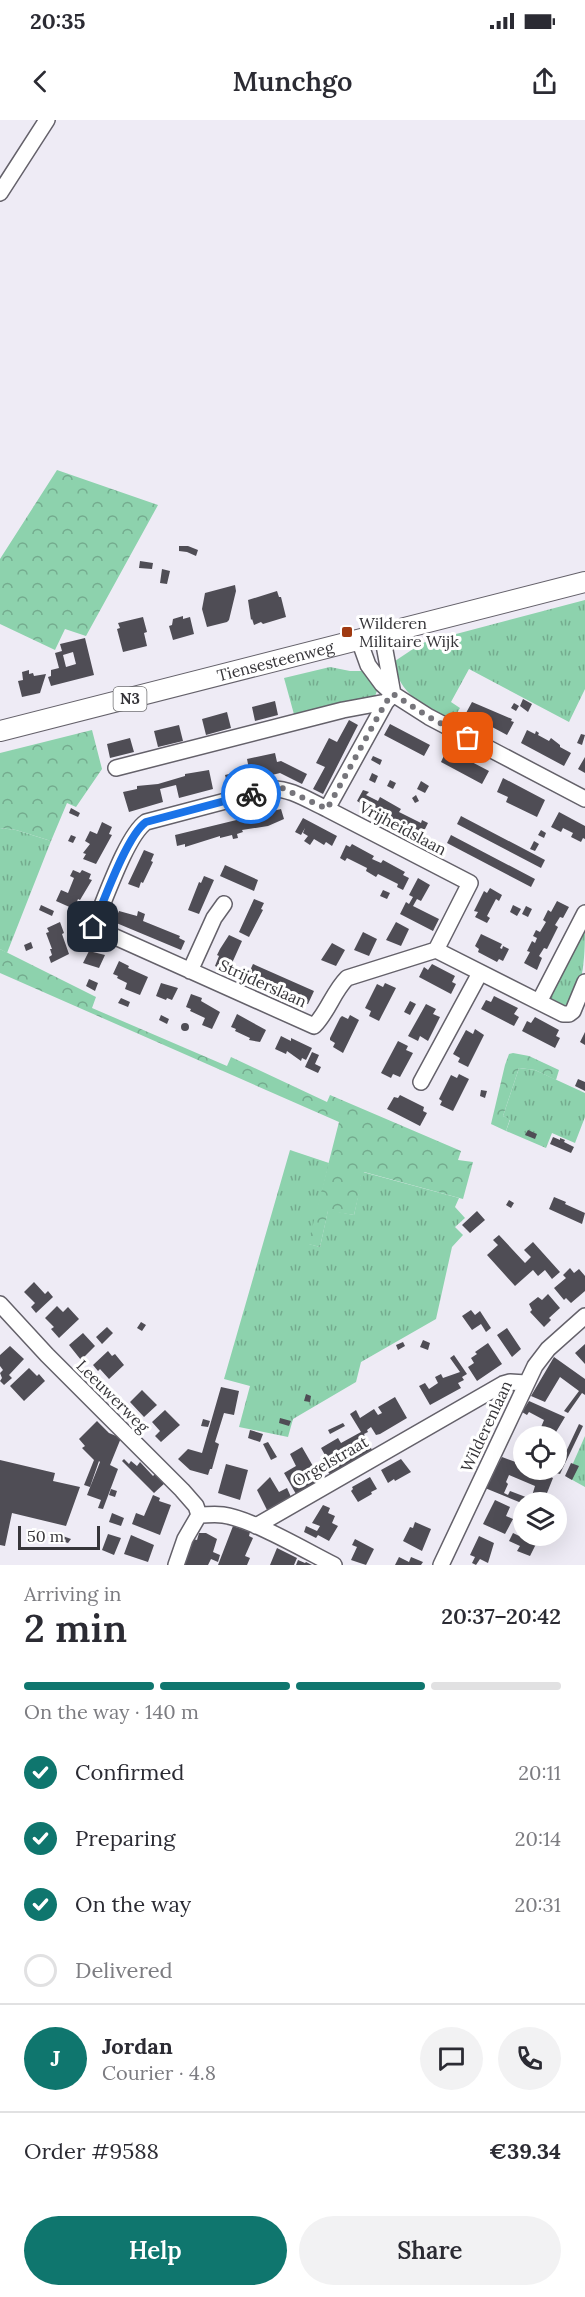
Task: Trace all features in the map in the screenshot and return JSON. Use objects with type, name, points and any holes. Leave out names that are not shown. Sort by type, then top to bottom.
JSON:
[{"type":"main road","name":"Tiensesteenweg","points":[[0,731],[585,582]]},
{"type":"street","points":[[0,193],[47,120]]},
{"type":"street","points":[[327,809],[390,698],[382,634]]},
{"type":"street","points":[[359,640],[368,665],[390,698],[585,799]]},
{"type":"street","points":[[116,768],[390,698]]},
{"type":"street","name":"Strijderslaan","points":[[327,809],[282,788],[146,822],[139,827],[130,843],[93,927],[314,1026],[324,1016],[339,986],[347,978],[436,950]]},
{"type":"street","name":"Vrijheidslaan","points":[[327,809],[470,883],[436,950]]},
{"type":"street","name":"Strijderslaan","points":[[190,970],[214,918],[224,904]]},
{"type":"street","points":[[539,1002],[585,913]]},
{"type":"street","points":[[436,950],[563,1014],[573,1011],[585,982]]},
{"type":"street","points":[[421,1082],[480,973]]},
{"type":"street","name":"Leeuwerweg","points":[[0,1304],[47,1355],[182,1490],[196,1506],[199,1515]]},
{"type":"street","name":"Wilderenlaan","points":[[441,1565],[526,1383],[548,1349],[585,1316]]},
{"type":"street","name":"Orgelstraat","points":[[256,1526],[503,1384],[526,1383]]},
{"type":"street","points":[[176,1565],[185,1539],[199,1515],[225,1515],[256,1526],[334,1565]]},
{"type":"green space","points":[[57,470],[158,505],[86,636],[65,629],[55,650],[0,624],[0,559]]},
{"type":"green space","points":[[585,600],[585,689],[569,722],[469,669],[451,702],[460,708],[452,722],[414,698],[400,682],[395,661],[422,643]]},
{"type":"green space","points":[[330,667],[363,671],[378,688],[374,699],[295,718],[284,678]]},
{"type":"green space","points":[[92,730],[102,769],[76,807],[67,803],[51,841],[16,830],[0,828],[0,753]]},
{"type":"green space","points":[[0,828],[16,830],[51,841],[7,953],[0,949]]},
{"type":"green space","points":[[585,923],[581,980],[567,1010],[549,1001],[551,990]]},
{"type":"green space","points":[[0,949],[96,997],[92,1008],[227,1066],[231,1057],[327,1102],[330,1095],[461,1151],[458,1160],[473,1162],[463,1199],[364,1172],[354,1215],[328,1211],[320,1247],[308,1244],[339,1122],[0,973]]},
{"type":"green space","points":[[509,1054],[529,1056],[559,1070],[556,1080],[535,1070],[519,1068],[503,1116],[510,1119],[506,1131],[491,1124],[505,1065]]},
{"type":"green space","points":[[519,1068],[535,1070],[585,1093],[585,1117],[575,1143],[552,1133],[546,1148],[506,1131],[510,1120],[503,1116]]},
{"type":"green space","points":[[290,1150],[329,1163],[309,1244],[320,1247],[328,1210],[354,1215],[363,1172],[459,1198],[455,1207],[465,1218],[455,1227],[463,1235],[452,1247],[436,1319],[361,1362],[356,1382],[293,1419],[288,1437],[239,1427],[250,1386],[224,1379]]},
{"type":"green space","points":[[585,1436],[585,1487],[567,1477]]},
{"type":"building","points":[[179,546],[188,546],[198,550],[196,556],[179,551]]},
{"type":"building","points":[[140,561],[153,563],[152,569],[139,568]]},
{"type":"building","points":[[162,569],[170,571],[167,584],[160,583]]},
{"type":"building","points":[[235,585],[236,591],[229,620],[207,627],[202,609],[205,593]]},
{"type":"building","points":[[277,591],[281,597],[286,617],[254,625],[248,600]]},
{"type":"building","points":[[183,616],[183,619],[190,617],[194,634],[173,640],[169,626],[172,625],[173,619]]},
{"type":"building","points":[[143,617],[147,632],[144,633],[147,646],[123,652],[117,629],[120,628],[118,623]]},
{"type":"building","points":[[85,638],[94,675],[51,686],[48,677],[51,676],[51,670],[59,668],[55,653],[62,651],[60,644]],"holes":[[[73,652],[76,664],[66,667],[63,655]]]},
{"type":"building","points":[[29,670],[29,674],[33,673],[34,676],[46,674],[40,693],[22,697],[18,681],[23,680],[22,672]]},
{"type":"building","points":[[523,699],[532,704],[528,712],[520,706]]},
{"type":"building","points":[[275,701],[278,715],[255,721],[252,707]]},
{"type":"building","points":[[472,702],[512,719],[511,721],[514,722],[507,735],[466,713]]},
{"type":"building","points":[[514,703],[519,706],[516,711],[511,708]]},
{"type":"building","points":[[227,712],[231,728],[206,735],[202,719]]},
{"type":"building","points":[[349,720],[358,725],[323,794],[313,789],[325,767],[316,763],[329,738],[337,742]]},
{"type":"building","points":[[390,724],[430,745],[424,756],[384,735]]},
{"type":"building","points":[[179,725],[183,741],[158,747],[154,731]]},
{"type":"building","points":[[527,730],[535,734],[536,731],[538,735],[549,741],[551,738],[571,753],[564,766],[521,743]]},
{"type":"building","points":[[581,734],[585,735],[582,745],[577,743]]},
{"type":"building","points":[[130,738],[134,752],[110,758],[107,744]]},
{"type":"building","points":[[447,749],[489,771],[482,784],[441,762]]},
{"type":"building","points":[[275,753],[277,762],[281,761],[307,774],[302,784],[280,773],[228,786],[225,775],[249,769],[247,759]]},
{"type":"building","points":[[373,756],[382,760],[380,765],[371,760]]},
{"type":"building","points":[[585,757],[585,773],[578,769]]},
{"type":"building","points":[[209,770],[213,789],[179,798],[176,785],[160,789],[163,802],[129,812],[123,792],[137,789],[137,786],[158,784],[185,776],[185,774]]},
{"type":"building","points":[[372,773],[378,776],[375,783],[369,780]]},
{"type":"building","points":[[503,778],[545,800],[537,817],[506,802],[508,797],[497,792]]},
{"type":"building","points":[[390,780],[396,783],[393,789],[387,786]]},
{"type":"building","points":[[421,781],[429,786],[425,793],[417,789]]},
{"type":"building","points":[[363,790],[369,792],[366,795],[378,801],[380,797],[401,809],[399,812],[421,823],[422,820],[428,823],[422,835],[417,833],[416,836],[392,824],[394,821],[385,816],[383,819],[360,807],[362,804],[357,801]]},
{"type":"building","points":[[416,795],[419,801],[415,803],[412,798]]},
{"type":"building","points":[[71,808],[80,813],[78,817],[69,813]]},
{"type":"building","points":[[281,809],[284,819],[268,826],[242,830],[243,832],[237,834],[238,838],[233,839],[232,835],[220,838],[220,836],[185,847],[185,844],[177,846],[175,835]]},
{"type":"building","points":[[559,812],[585,826],[585,839],[583,838],[581,842],[571,837],[573,833],[563,828],[561,832],[551,827]]},
{"type":"building","points":[[461,816],[545,860],[541,868],[457,824]]},
{"type":"building","points":[[303,818],[337,836],[332,846],[326,842],[324,845],[314,839],[310,845],[304,841],[308,836],[303,833],[305,828],[301,835],[295,832]]},
{"type":"building","points":[[102,822],[112,827],[109,834],[112,835],[96,864],[83,859],[86,854],[83,853],[90,844],[85,841],[90,831],[97,834]]},
{"type":"building","points":[[541,830],[546,833],[544,838],[538,835]]},
{"type":"building","points":[[71,835],[76,837],[73,843],[68,841]]},
{"type":"building","points":[[451,835],[535,879],[531,887],[447,843]]},
{"type":"building","points":[[534,841],[539,844],[535,851],[530,849]]},
{"type":"building","points":[[352,844],[374,856],[372,859],[381,863],[383,860],[405,872],[403,875],[409,878],[403,890],[397,887],[398,884],[366,871],[367,868],[347,858],[345,861],[340,858],[346,845],[350,847]]},
{"type":"building","points":[[144,850],[154,854],[151,861],[153,862],[139,888],[128,884]]},
{"type":"building","points":[[225,865],[258,880],[254,891],[220,876]]},
{"type":"building","points":[[73,870],[80,873],[82,870],[91,874],[89,879],[92,880],[80,900],[78,899],[74,909],[56,901],[61,890],[68,893],[74,878],[70,876]]},
{"type":"building","points":[[204,876],[214,880],[199,914],[188,910],[199,882],[201,883]]},
{"type":"building","points":[[418,878],[430,885],[421,901],[417,899],[413,906],[439,919],[433,931],[400,914],[406,902],[409,904],[413,897],[409,895]]},
{"type":"building","points":[[490,888],[502,895],[499,901],[496,899],[487,916],[490,918],[487,923],[475,917],[478,912],[474,911],[484,891],[487,893]]},
{"type":"building","points":[[383,890],[390,893],[387,899],[380,896]]},
{"type":"building","points":[[254,899],[264,903],[261,909],[263,910],[249,937],[239,932]]},
{"type":"building","points":[[557,901],[569,907],[563,918],[560,917],[555,925],[558,927],[547,949],[544,948],[539,956],[542,958],[537,970],[524,963],[530,952],[527,951],[532,941],[535,943],[537,938],[533,936],[536,930],[540,932],[546,922],[543,920],[548,910],[551,912]]},
{"type":"building","points":[[41,905],[54,911],[52,916],[39,910]]},
{"type":"building","points":[[513,905],[521,909],[517,916],[510,912]]},
{"type":"building","points":[[526,906],[532,909],[528,917],[522,914]]},
{"type":"building","points":[[119,911],[137,916],[138,911],[145,914],[143,921],[180,936],[179,938],[185,941],[181,950],[114,922]]},
{"type":"building","points":[[60,922],[69,954],[51,963],[49,957],[52,955],[50,949],[52,949],[46,933],[49,932],[47,928]]},
{"type":"building","points":[[396,922],[409,929],[401,946],[386,940]]},
{"type":"building","points":[[363,932],[377,939],[369,956],[354,950]]},
{"type":"building","points":[[481,934],[502,944],[500,948],[502,949],[503,946],[509,949],[503,961],[499,959],[497,962],[478,952],[479,949],[475,946]]},
{"type":"building","points":[[229,935],[242,941],[228,972],[215,966],[219,956],[217,955]]},
{"type":"building","points":[[31,942],[33,948],[26,951],[24,945]]},
{"type":"building","points":[[332,943],[345,950],[336,966],[321,960]]},
{"type":"building","points":[[89,951],[105,955],[99,968],[83,963]]},
{"type":"building","points":[[119,961],[148,977],[140,995],[125,989],[127,983],[113,974]]},
{"type":"building","points":[[253,964],[314,991],[308,1004],[286,997],[287,995],[268,986],[267,988],[256,984],[258,980],[247,977]]},
{"type":"building","points":[[432,964],[455,976],[452,982],[456,984],[451,994],[419,977],[424,967],[428,970]]},
{"type":"building","points":[[89,979],[98,983],[95,991],[86,986]]},
{"type":"building","points":[[161,983],[178,988],[172,1000],[156,996]]},
{"type":"building","points":[[385,983],[396,988],[379,1021],[369,1016],[371,1011],[365,1008],[377,984],[383,987]]},
{"type":"building","points":[[191,994],[202,998],[201,1001],[220,1012],[212,1029],[202,1025],[205,1018],[186,1007]]},
{"type":"building","points":[[494,996],[518,1008],[514,1014],[519,1017],[514,1026],[481,1009],[486,1000],[491,1002]]},
{"type":"building","points":[[121,998],[130,1002],[128,1007],[118,1003]]},
{"type":"building","points":[[410,1001],[416,1004],[410,1015],[404,1012]]},
{"type":"building","points":[[426,1004],[436,1009],[433,1014],[440,1017],[428,1041],[420,1036],[418,1041],[408,1036]]},
{"type":"building","points":[[237,1014],[266,1030],[260,1042],[249,1040],[250,1038],[231,1027]]},
{"type":"building","points":[[161,1015],[169,1019],[167,1024],[159,1020]]},
{"type":"building","points":[[350,1015],[359,1020],[343,1053],[333,1047],[335,1043],[330,1038],[340,1018],[342,1016],[348,1019]]},
{"type":"building","points":[[535,1017],[559,1030],[556,1036],[560,1038],[555,1048],[522,1031],[527,1021],[531,1023]]},
{"type":"building","points":[[185,1023],[189,1027],[185,1031],[181,1027]]},
{"type":"building","points":[[475,1029],[484,1035],[468,1067],[458,1062],[460,1058],[453,1054],[466,1030],[473,1034]]},
{"type":"building","points":[[585,1032],[585,1045],[580,1042]]},
{"type":"building","points":[[281,1036],[312,1048],[306,1060],[302,1058],[301,1061],[287,1051],[286,1054],[275,1049]]},
{"type":"building","points":[[398,1041],[408,1046],[406,1050],[413,1053],[400,1077],[393,1074],[391,1078],[381,1073]]},
{"type":"building","points":[[312,1052],[319,1055],[315,1064],[321,1067],[318,1073],[305,1067]]},
{"type":"building","points":[[459,1074],[469,1079],[453,1111],[440,1105],[442,1101],[439,1099],[451,1075],[457,1078]]},
{"type":"building","points":[[578,1079],[585,1082],[585,1091],[575,1086]]},
{"type":"building","points":[[481,1090],[487,1091],[485,1098],[480,1096]]},
{"type":"building","points":[[400,1095],[424,1107],[423,1111],[427,1113],[420,1126],[387,1109],[394,1097],[398,1098]]},
{"type":"building","points":[[528,1130],[537,1134],[535,1139],[525,1135]]},
{"type":"building","points":[[553,1137],[565,1140],[564,1142],[574,1147],[571,1153],[550,1144]]},
{"type":"building","points":[[554,1197],[585,1213],[582,1224],[549,1209]]},
{"type":"building","points":[[509,1200],[514,1203],[511,1208],[506,1205]]},
{"type":"building","points":[[477,1211],[485,1220],[470,1233],[462,1225]]},
{"type":"building","points":[[499,1235],[525,1263],[531,1257],[524,1250],[533,1242],[560,1272],[552,1279],[545,1270],[538,1276],[533,1270],[515,1286],[487,1255],[498,1245],[493,1240]]},
{"type":"building","points":[[570,1268],[574,1273],[579,1269],[585,1276],[585,1291],[571,1303],[566,1298],[564,1300],[554,1288],[566,1278],[563,1275]]},
{"type":"building","points":[[34,1282],[45,1294],[48,1291],[53,1297],[36,1313],[31,1307],[35,1303],[24,1292]]},
{"type":"building","points":[[548,1294],[560,1308],[549,1318],[551,1320],[544,1327],[530,1312],[532,1310],[529,1304],[538,1297],[542,1300]]},
{"type":"building","points":[[57,1306],[63,1312],[68,1307],[79,1319],[59,1338],[51,1329],[54,1327],[45,1318]]},
{"type":"building","points":[[471,1310],[475,1315],[480,1311],[491,1328],[486,1332],[481,1324],[472,1330],[462,1316]]},
{"type":"building","points":[[141,1322],[146,1325],[142,1331],[137,1328]]},
{"type":"building","points":[[107,1327],[113,1333],[102,1344],[96,1337]]},
{"type":"building","points":[[507,1328],[521,1349],[512,1357],[497,1335]]},
{"type":"building","points":[[83,1333],[95,1346],[81,1360],[69,1345]]},
{"type":"building","points":[[423,1340],[430,1343],[428,1350],[420,1347]]},
{"type":"building","points":[[403,1342],[405,1346],[398,1350],[396,1345]]},
{"type":"building","points":[[488,1343],[502,1364],[477,1381],[468,1367],[474,1363],[471,1358],[477,1354],[475,1352]]},
{"type":"building","points":[[585,1344],[585,1364],[575,1353]]},
{"type":"building","points":[[10,1346],[24,1359],[9,1375],[12,1378],[4,1385],[0,1381],[2,1378],[0,1373],[3,1370],[0,1366],[0,1355]]},
{"type":"building","points":[[108,1351],[112,1356],[115,1354],[124,1365],[109,1379],[93,1365]]},
{"type":"building","points":[[454,1355],[467,1374],[462,1377],[464,1380],[458,1383],[461,1388],[430,1405],[419,1386],[425,1383],[429,1389],[438,1383],[435,1377],[441,1374],[443,1378],[460,1372],[450,1358]]},
{"type":"building","points":[[554,1357],[585,1379],[585,1395],[582,1393],[568,1413],[564,1411],[579,1391],[560,1377],[545,1402],[531,1396]]},
{"type":"building","points":[[29,1368],[45,1381],[24,1401],[10,1386]]},
{"type":"building","points":[[221,1387],[239,1391],[234,1415],[224,1413],[215,1442],[219,1444],[208,1475],[190,1470],[178,1459],[188,1449],[202,1453]]},
{"type":"building","points":[[142,1390],[157,1405],[144,1417],[130,1402]]},
{"type":"building","points":[[306,1394],[311,1396],[310,1402],[304,1401]]},
{"type":"building","points":[[395,1397],[407,1418],[376,1435],[371,1427],[364,1434],[372,1450],[330,1475],[320,1458],[325,1455],[321,1448],[338,1438],[341,1443],[361,1432],[350,1414],[356,1410],[360,1418],[374,1409],[378,1415],[382,1413],[378,1407]]},
{"type":"building","points":[[529,1401],[565,1417],[560,1426],[542,1426],[544,1420],[529,1412],[527,1415],[522,1412]]},
{"type":"building","points":[[165,1410],[180,1425],[161,1442],[155,1436],[160,1431],[152,1422]]},
{"type":"building","points":[[280,1418],[291,1421],[289,1426],[279,1423]]},
{"type":"building","points":[[203,1419],[210,1421],[208,1427],[201,1426]]},
{"type":"building","points":[[97,1421],[109,1433],[121,1438],[110,1465],[118,1469],[103,1509],[98,1508],[101,1500],[87,1495],[100,1462],[90,1487],[84,1485],[94,1460],[82,1448],[85,1446],[79,1439]]},
{"type":"building","points":[[343,1423],[345,1426],[330,1434],[328,1430]]},
{"type":"building","points":[[579,1424],[583,1426],[567,1459],[567,1450]]},
{"type":"building","points":[[250,1430],[263,1434],[260,1442],[248,1438]]},
{"type":"building","points":[[268,1442],[277,1457],[271,1460],[263,1444]]},
{"type":"building","points":[[302,1447],[321,1480],[296,1494],[284,1473],[296,1466],[290,1454]]},
{"type":"building","points":[[502,1457],[513,1461],[513,1477],[509,1475],[504,1493],[508,1495],[510,1491],[513,1492],[513,1499],[485,1488]]},
{"type":"building","points":[[124,1459],[129,1464],[131,1461],[137,1466],[140,1462],[153,1476],[157,1472],[166,1482],[154,1493],[122,1461]]},
{"type":"building","points":[[401,1459],[411,1472],[388,1483],[381,1470]]},
{"type":"building","points":[[0,1460],[55,1473],[53,1481],[80,1487],[66,1526],[12,1513],[5,1546],[0,1545]]},
{"type":"building","points":[[571,1463],[579,1466],[572,1480],[567,1477]]},
{"type":"building","points":[[226,1464],[248,1470],[240,1500],[218,1493]]},
{"type":"building","points":[[270,1477],[279,1492],[287,1488],[291,1497],[267,1510],[257,1490]]},
{"type":"building","points":[[370,1477],[377,1489],[358,1502],[351,1491],[352,1487]]},
{"type":"building","points":[[521,1480],[552,1480],[547,1492],[533,1492],[535,1486]]},
{"type":"building","points":[[111,1489],[117,1491],[115,1497],[109,1495]]},
{"type":"building","points":[[153,1495],[160,1498],[159,1501],[171,1505],[160,1535],[132,1524],[136,1513],[144,1516]]},
{"type":"building","points":[[495,1500],[510,1507],[506,1516],[513,1519],[505,1534],[483,1524]]},
{"type":"building","points":[[323,1505],[330,1508],[328,1513],[335,1516],[332,1523],[338,1526],[329,1541],[318,1535],[316,1538],[304,1532],[306,1526],[317,1531],[320,1526],[312,1523]]},
{"type":"building","points":[[112,1513],[124,1518],[121,1526],[109,1522]]},
{"type":"building","points":[[415,1522],[431,1529],[422,1551],[403,1541]]},
{"type":"building","points":[[233,1526],[250,1532],[249,1536],[253,1538],[245,1556],[250,1558],[247,1565],[218,1565]]},
{"type":"building","points":[[199,1533],[206,1533],[217,1539],[213,1552],[220,1555],[218,1562],[211,1559],[208,1565],[183,1565],[193,1539],[197,1540]]},
{"type":"building","points":[[108,1534],[121,1538],[114,1555],[102,1550]]},
{"type":"building","points":[[60,1535],[71,1539],[68,1543],[59,1540]]},
{"type":"building","points":[[131,1535],[154,1545],[148,1562],[124,1554]]},
{"type":"building","points":[[479,1536],[494,1543],[488,1563],[480,1559],[476,1565],[472,1563],[475,1557],[470,1555]]},
{"type":"building","points":[[355,1539],[374,1549],[366,1565],[351,1560],[357,1547],[352,1545]]},
{"type":"building","points":[[520,1546],[535,1546],[530,1556],[517,1551]]},
{"type":"building","points":[[277,1548],[297,1558],[294,1565],[270,1565]]},
{"type":"building","points":[[399,1557],[409,1562],[411,1557],[423,1562],[421,1565],[395,1565]]},
{"type":"building","points":[[298,1560],[306,1562],[312,1565],[296,1565]]},
{"type":"way so far","points":[[251,794],[282,788],[327,809],[386,702],[393,694],[468,738]]},
{"type":"place","name":"Wilderen Militaire Wijk","points":[[347,632]]},
{"type":"route","points":[[93,927],[139,827],[146,822],[251,794]]}]
